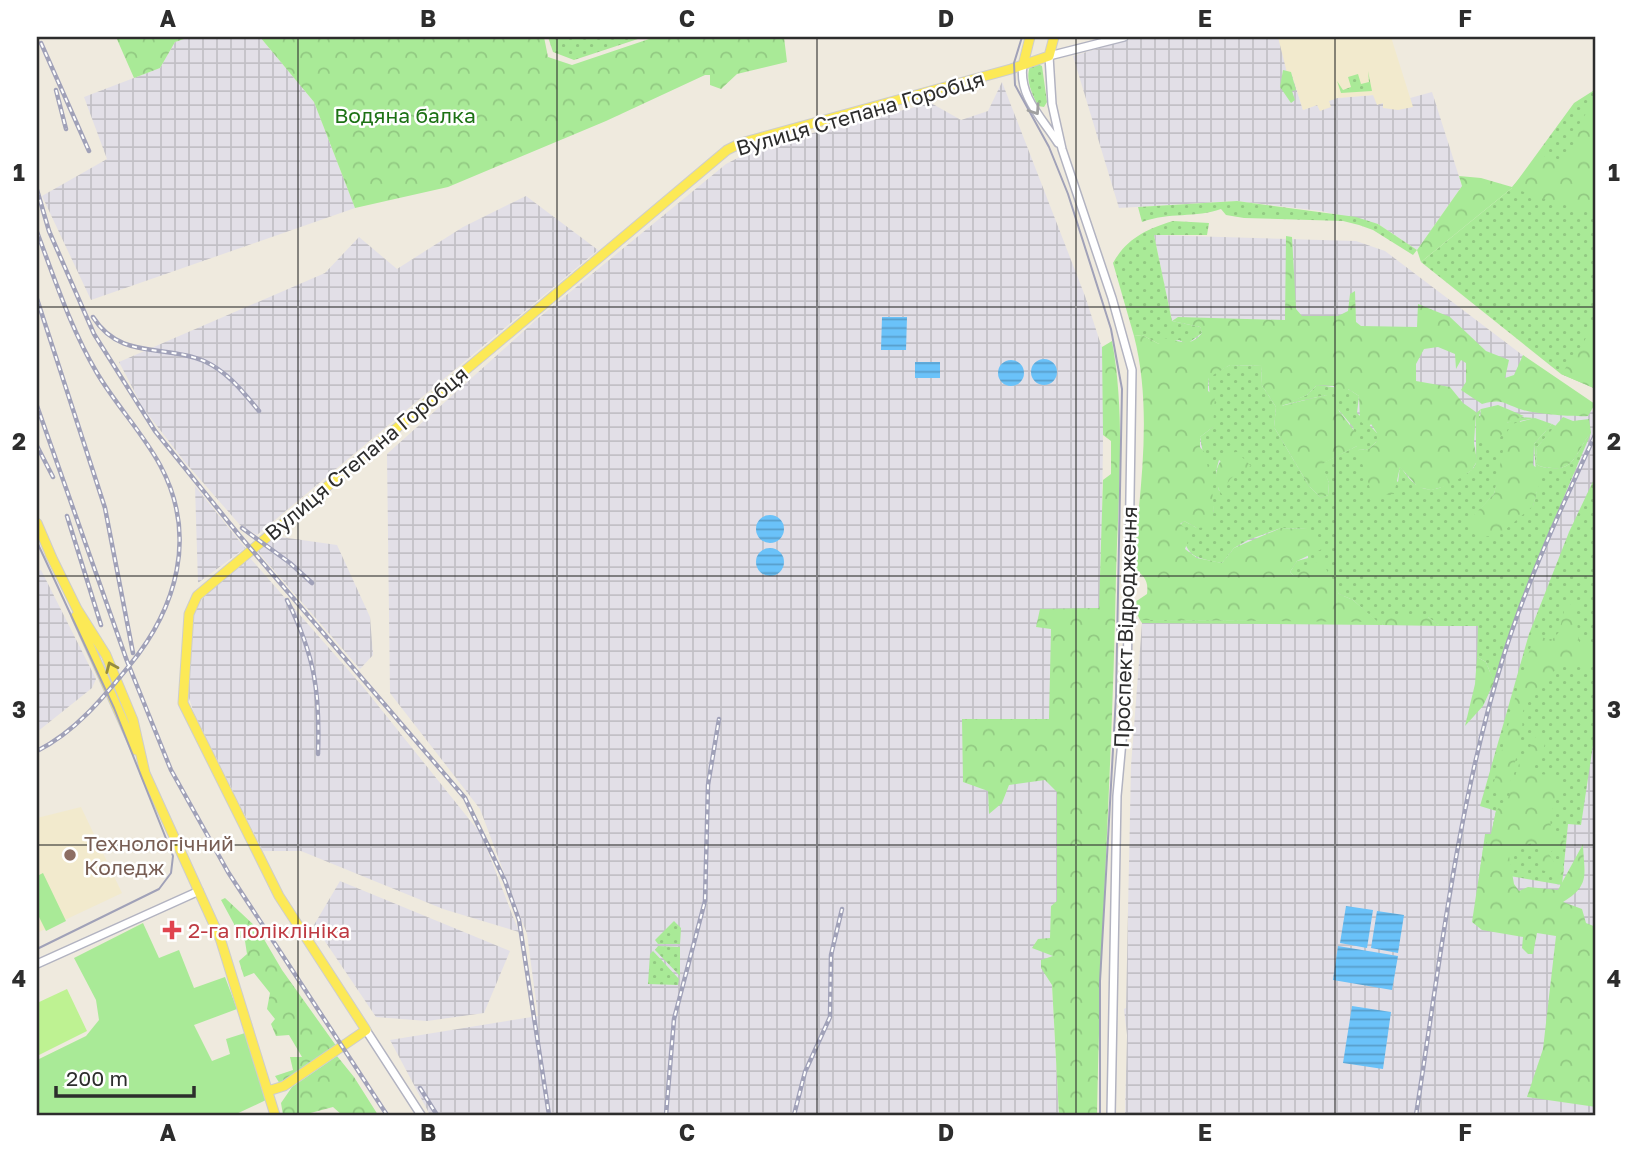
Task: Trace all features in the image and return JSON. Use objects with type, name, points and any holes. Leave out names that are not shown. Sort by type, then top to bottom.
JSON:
[{"type":"main road","name":"Проспект Відродження","points":[[1023,65],[1030,37]]},
{"type":"main road","name":"Проспект Відродження","points":[[1049,56],[1054,37]]},
{"type":"main road","name":"Вулиця Степана Горобця","points":[[366,1030],[279,896],[183,703],[188,614],[197,596],[727,150],[741,143],[930,94],[1049,56]]},
{"type":"main road","points":[[37,523],[220,938],[275,1115]]},
{"type":"main road","points":[[268,1091],[284,1086],[366,1030]]},
{"type":"street","points":[[1049,56],[1124,37]]},
{"type":"street","name":"Проспект Відродження","points":[[1049,56],[1052,104],[1062,149],[1112,298],[1132,370],[1126,686],[1117,796],[1111,1115]]},
{"type":"street","name":"Проспект Відродження","points":[[1023,65],[1028,99],[1062,149]]},
{"type":"street","points":[[37,964],[199,891]]},
{"type":"street","name":"Вулиця Степана Горобця","points":[[366,1030],[421,1115]]},
{"type":"shaded area","points":[[190,37],[260,37],[314,102],[355,208],[91,300],[42,196],[107,159],[84,97],[160,68],[175,42]]},
{"type":"shaded area","points":[[1137,37],[1278,37],[1288,67],[1287,72],[1291,72],[1303,110],[1337,98],[1374,95],[1380,103],[1412,107],[1410,98],[1432,92],[1462,186],[1417,250],[1378,224],[1321,211],[1237,201],[1119,208],[1073,56]]},
{"type":"shaded area","points":[[1278,37],[1391,37],[1413,107],[1398,110],[1383,108],[1383,103],[1377,105],[1373,95],[1337,98],[1329,101],[1331,107],[1320,111],[1317,105],[1303,110],[1291,72],[1287,73]]},
{"type":"shaded area","points":[[1002,82],[1085,296],[1104,354],[1101,607],[1052,985],[1059,1115],[430,1115],[390,1040],[538,1016],[527,934],[480,809],[390,693],[387,454],[536,320],[726,164],[761,146],[931,103],[961,120],[988,111]]},
{"type":"shaded area","points":[[526,196],[598,250],[257,535],[240,525],[184,461],[143,408],[119,362],[325,273],[359,237],[397,269],[463,227]]},
{"type":"shaded area","points":[[1154,235],[1356,241],[1385,251],[1586,403],[1596,416],[1596,1115],[1125,1115],[1127,1035],[1124,1009],[1131,766],[1142,623],[1166,623],[1172,321]]},
{"type":"shaded area","points":[[195,486],[245,548],[198,583]]},
{"type":"shaded area","points":[[274,536],[337,545],[370,617],[373,655],[360,669],[258,552]]},
{"type":"shaded area","points":[[250,558],[364,688],[481,834],[519,932],[443,909],[301,851],[263,851],[194,713],[188,695],[194,611],[206,594]]},
{"type":"shaded area","points":[[41,570],[96,679],[92,688],[37,732],[37,571]]},
{"type":"shaded area","name":"Технологічний Коледж","points":[[81,807],[122,893],[37,933],[37,818]]},
{"type":"shaded area","points":[[340,881],[510,951],[484,1013],[427,1021],[376,1017],[314,925]]},
{"type":"green space","points":[[116,37],[190,37],[175,42],[160,68],[134,78]]},
{"type":"green space","name":"Водяна балка","points":[[260,37],[544,37],[548,57],[572,65],[655,37],[784,37],[787,62],[737,74],[721,89],[710,85],[710,75],[705,75],[606,121],[448,187],[355,208],[314,102]]},
{"type":"green space","points":[[548,37],[644,37],[574,60],[553,52]]},
{"type":"green space","points":[[1030,66],[1042,66],[1047,102],[1044,107],[1038,106],[1029,81]]},
{"type":"green space","points":[[1283,70],[1291,72],[1296,90],[1292,91],[1295,100],[1291,103],[1280,87]]},
{"type":"green space","points":[[1368,71],[1372,91],[1341,93],[1337,81],[1343,90],[1351,87],[1348,77],[1358,74],[1361,84],[1369,82]]},
{"type":"green space","points":[[1596,89],[1596,389],[1561,374],[1421,262],[1512,188],[1574,103]]},
{"type":"green space","points":[[1596,97],[1596,215],[1512,188],[1421,262],[1417,250],[1462,186],[1459,176],[1481,178],[1512,187],[1539,155],[1562,160],[1574,152],[1575,131]]},
{"type":"green space","points":[[1237,201],[1356,217],[1378,224],[1417,250],[1413,255],[1373,230],[1343,221],[1244,218],[1226,215],[1221,209],[1142,222],[1138,207]]},
{"type":"green space","points":[[1173,221],[1209,223],[1207,235],[1154,235],[1172,321],[1200,327],[1202,333],[1187,344],[1179,340],[1159,344],[1142,335],[1134,336],[1113,263],[1138,236]]},
{"type":"green space","points":[[1286,236],[1292,237],[1296,309],[1302,316],[1338,316],[1348,311],[1350,294],[1355,291],[1356,322],[1361,326],[1417,327],[1418,304],[1450,317],[1486,351],[1509,360],[1505,378],[1514,375],[1523,355],[1595,404],[1588,416],[1582,416],[1529,411],[1499,402],[1482,404],[1461,390],[1466,382],[1466,363],[1461,360],[1456,369],[1455,354],[1438,347],[1424,349],[1416,364],[1416,381],[1450,387],[1463,403],[1476,412],[1474,443],[1477,461],[1472,470],[1450,485],[1431,490],[1418,487],[1400,467],[1394,494],[1382,495],[1374,501],[1358,450],[1369,449],[1377,441],[1377,433],[1371,424],[1368,428],[1360,421],[1359,396],[1348,389],[1339,396],[1334,386],[1317,385],[1307,395],[1281,406],[1326,395],[1334,398],[1339,411],[1359,437],[1357,446],[1322,464],[1329,483],[1328,495],[1321,498],[1309,486],[1274,427],[1276,407],[1261,384],[1262,366],[1230,365],[1208,378],[1208,391],[1215,396],[1213,427],[1200,437],[1214,510],[1208,527],[1197,528],[1184,521],[1180,524],[1191,533],[1185,549],[1197,558],[1222,563],[1234,548],[1281,528],[1307,529],[1323,540],[1324,548],[1297,561],[1290,572],[1294,576],[1310,564],[1322,561],[1339,594],[1353,600],[1378,622],[1140,620],[1132,604],[1147,594],[1144,578],[1133,567],[1144,422],[1140,364],[1134,336],[1142,335],[1159,344],[1164,338],[1189,342],[1198,338],[1202,333],[1200,327],[1172,321],[1178,317],[1285,320]]},
{"type":"green space","points":[[1596,316],[1596,389],[1561,374],[1583,344]]},
{"type":"green space","points":[[1112,341],[1119,399],[1120,457],[1097,1115],[1059,1115],[1052,985],[1041,968],[1041,960],[1053,956],[1032,948],[1038,939],[1050,938],[1051,906],[1057,901],[1057,792],[1045,780],[1009,785],[1002,803],[989,814],[988,791],[963,782],[962,719],[1049,719],[1051,629],[1036,627],[1040,609],[1099,608],[1103,480],[1111,474],[1111,441],[1103,435],[1102,347]]},
{"type":"green space","points":[[1230,365],[1262,366],[1261,384],[1276,407],[1274,427],[1309,486],[1321,498],[1328,495],[1329,483],[1321,464],[1357,446],[1353,427],[1326,395],[1279,406],[1307,395],[1317,385],[1348,389],[1359,396],[1357,413],[1377,433],[1377,441],[1369,449],[1358,450],[1398,482],[1400,466],[1413,482],[1426,489],[1441,487],[1473,468],[1476,463],[1476,413],[1481,409],[1479,416],[1507,423],[1518,417],[1535,418],[1520,421],[1504,455],[1494,494],[1470,520],[1533,506],[1537,490],[1534,444],[1552,424],[1556,426],[1537,447],[1536,464],[1542,467],[1566,466],[1591,433],[1528,582],[1494,682],[1486,662],[1477,657],[1478,626],[1440,626],[1428,617],[1386,617],[1382,625],[1142,623],[1140,620],[1376,621],[1353,600],[1339,594],[1331,581],[1306,569],[1294,576],[1290,572],[1297,561],[1308,558],[1307,529],[1281,528],[1248,540],[1234,548],[1222,563],[1197,557],[1188,550],[1180,525],[1184,521],[1197,528],[1214,511],[1200,437],[1213,427],[1208,377]],"holes":[[[1219,460],[1236,472],[1219,491],[1216,471]]]},
{"type":"green space","points":[[1498,405],[1524,416],[1507,423],[1494,451],[1478,438],[1481,409]]},
{"type":"green space","points":[[1563,417],[1573,421],[1589,419],[1591,433],[1566,466],[1542,467],[1536,464],[1537,447]]},
{"type":"green space","points":[[1535,418],[1552,424],[1534,444],[1533,465],[1542,473],[1533,506],[1499,535],[1482,537],[1468,532],[1470,519],[1494,494],[1507,432],[1512,424]]},
{"type":"green space","points":[[1237,452],[1251,466],[1232,477],[1226,486],[1224,497],[1217,484],[1217,469],[1224,458]]},
{"type":"green space","points":[[1596,475],[1596,725],[1581,825],[1568,824],[1562,885],[1480,871],[1485,834],[1491,834],[1496,811],[1480,806],[1529,634],[1569,532]]},
{"type":"green space","points":[[1575,602],[1579,642],[1596,647],[1596,665],[1565,663],[1542,680],[1523,711],[1522,732],[1511,780],[1504,792],[1493,786],[1520,678],[1528,671],[1527,658],[1535,634],[1551,641],[1559,632],[1565,607]]},
{"type":"green space","points":[[1385,617],[1428,617],[1440,626],[1382,625]]},
{"type":"green space","points":[[1477,657],[1486,662],[1494,682],[1483,706],[1465,726],[1475,684]]},
{"type":"green space","points":[[1537,735],[1547,737],[1543,750],[1534,760],[1535,774],[1553,775],[1559,782],[1561,792],[1553,808],[1551,826],[1554,838],[1566,841],[1565,848],[1553,850],[1549,854],[1555,864],[1564,868],[1563,875],[1541,870],[1538,844],[1522,846],[1509,856],[1514,884],[1519,891],[1528,887],[1558,890],[1583,844],[1582,884],[1563,902],[1582,909],[1586,923],[1596,927],[1596,1107],[1527,1097],[1543,1049],[1556,936],[1537,933],[1533,954],[1528,954],[1522,948],[1523,937],[1482,930],[1472,922],[1483,849],[1491,835],[1496,811],[1508,798],[1519,764]]},
{"type":"green space","points":[[43,873],[66,921],[46,931],[37,913],[37,876]]},
{"type":"green space","points":[[225,898],[258,929],[282,970],[337,1047],[280,1084],[275,1076],[293,1070],[290,1057],[302,1057],[289,1035],[276,1036],[271,1024],[275,1019],[267,1009],[270,993],[254,973],[244,977],[239,961],[247,954],[245,941],[235,934],[234,924],[221,900]]},
{"type":"green space","points":[[674,921],[681,928],[680,944],[658,944],[655,940]]},
{"type":"green space","points":[[143,923],[159,958],[179,950],[194,988],[225,977],[237,1009],[194,1025],[212,1061],[230,1054],[226,1039],[245,1033],[266,1100],[234,1115],[37,1115],[37,1060],[86,1036],[99,1020],[96,1000],[74,958]]},
{"type":"green space","points":[[658,946],[680,947],[680,976],[655,950]]},
{"type":"green space","points":[[653,951],[679,979],[678,985],[648,984],[650,954]]},
{"type":"green space","points":[[67,989],[87,1031],[37,1056],[37,1003]]},
{"type":"green space","points":[[337,1056],[378,1115],[342,1115],[333,1107],[303,1115],[283,1115],[281,1103],[292,1087]]},
{"type":"water","points":[[882,317],[907,317],[906,350],[881,350]]},
{"type":"water","points":[[1044,359],[1053,363],[1057,372],[1053,381],[1044,385],[1035,381],[1031,372],[1035,363]]},
{"type":"water","points":[[1011,360],[1020,364],[1024,373],[1020,382],[1011,386],[1002,382],[998,373],[1002,364]]},
{"type":"water","points":[[915,362],[940,362],[940,378],[915,378]]},
{"type":"water","points":[[770,515],[780,519],[784,529],[780,539],[770,543],[760,539],[756,529],[760,519]]},
{"type":"water","points":[[770,548],[780,552],[784,562],[780,572],[770,576],[760,572],[756,562],[760,552]]},
{"type":"water","points":[[1346,906],[1373,910],[1367,948],[1340,943]]},
{"type":"water","points":[[1377,911],[1404,915],[1398,953],[1371,948]]},
{"type":"water","points":[[1338,946],[1398,956],[1392,990],[1333,980]]},
{"type":"water","points":[[1352,1006],[1391,1012],[1383,1069],[1343,1063]]},
{"type":"tram line","points":[[1022,37],[1014,63],[1015,85],[1049,147],[1068,194],[1111,329],[1122,389],[1116,696],[1100,981],[1100,1115]]},
{"type":"tram line","points":[[37,542],[114,708],[173,856],[171,873],[159,889],[37,949]]},
{"type":"railway","points":[[41,43],[89,151]]},
{"type":"railway","points":[[56,90],[66,129]]},
{"type":"railway","points":[[37,190],[49,231],[94,334],[155,431],[239,535],[465,798],[505,881],[519,920],[549,1115]]},
{"type":"railway","points":[[37,232],[79,339],[104,385],[160,465],[172,491],[180,544],[170,595],[146,644],[88,713],[64,734],[37,751]]},
{"type":"railway","points":[[37,299],[105,508],[133,653]]},
{"type":"railway","points":[[93,317],[104,331],[116,340],[144,349],[189,356],[213,366],[234,383],[259,411]]},
{"type":"railway","points":[[37,406],[127,661],[171,770],[228,872],[387,1115]]},
{"type":"railway","points":[[1416,1115],[1451,885],[1473,770],[1487,714],[1503,658],[1534,572],[1596,433]]},
{"type":"railway","points":[[37,446],[53,477]]},
{"type":"railway","points":[[67,516],[101,625]]},
{"type":"railway","points":[[242,528],[290,563],[312,583]]},
{"type":"railway","points":[[287,600],[304,639],[314,675],[318,712],[318,754]]},
{"type":"railway","points":[[666,1115],[674,1019],[705,901],[708,785],[719,719]]},
{"type":"railway","points":[[794,1115],[805,1072],[830,1017],[831,955],[842,909]]},
{"type":"railway","points":[[420,1088],[437,1115]]},
{"type":"place","name":"Технологічний Коледж","points":[[70,855]]},
{"type":"place","name":"2-га поліклініка","points":[[172,930]]}]
